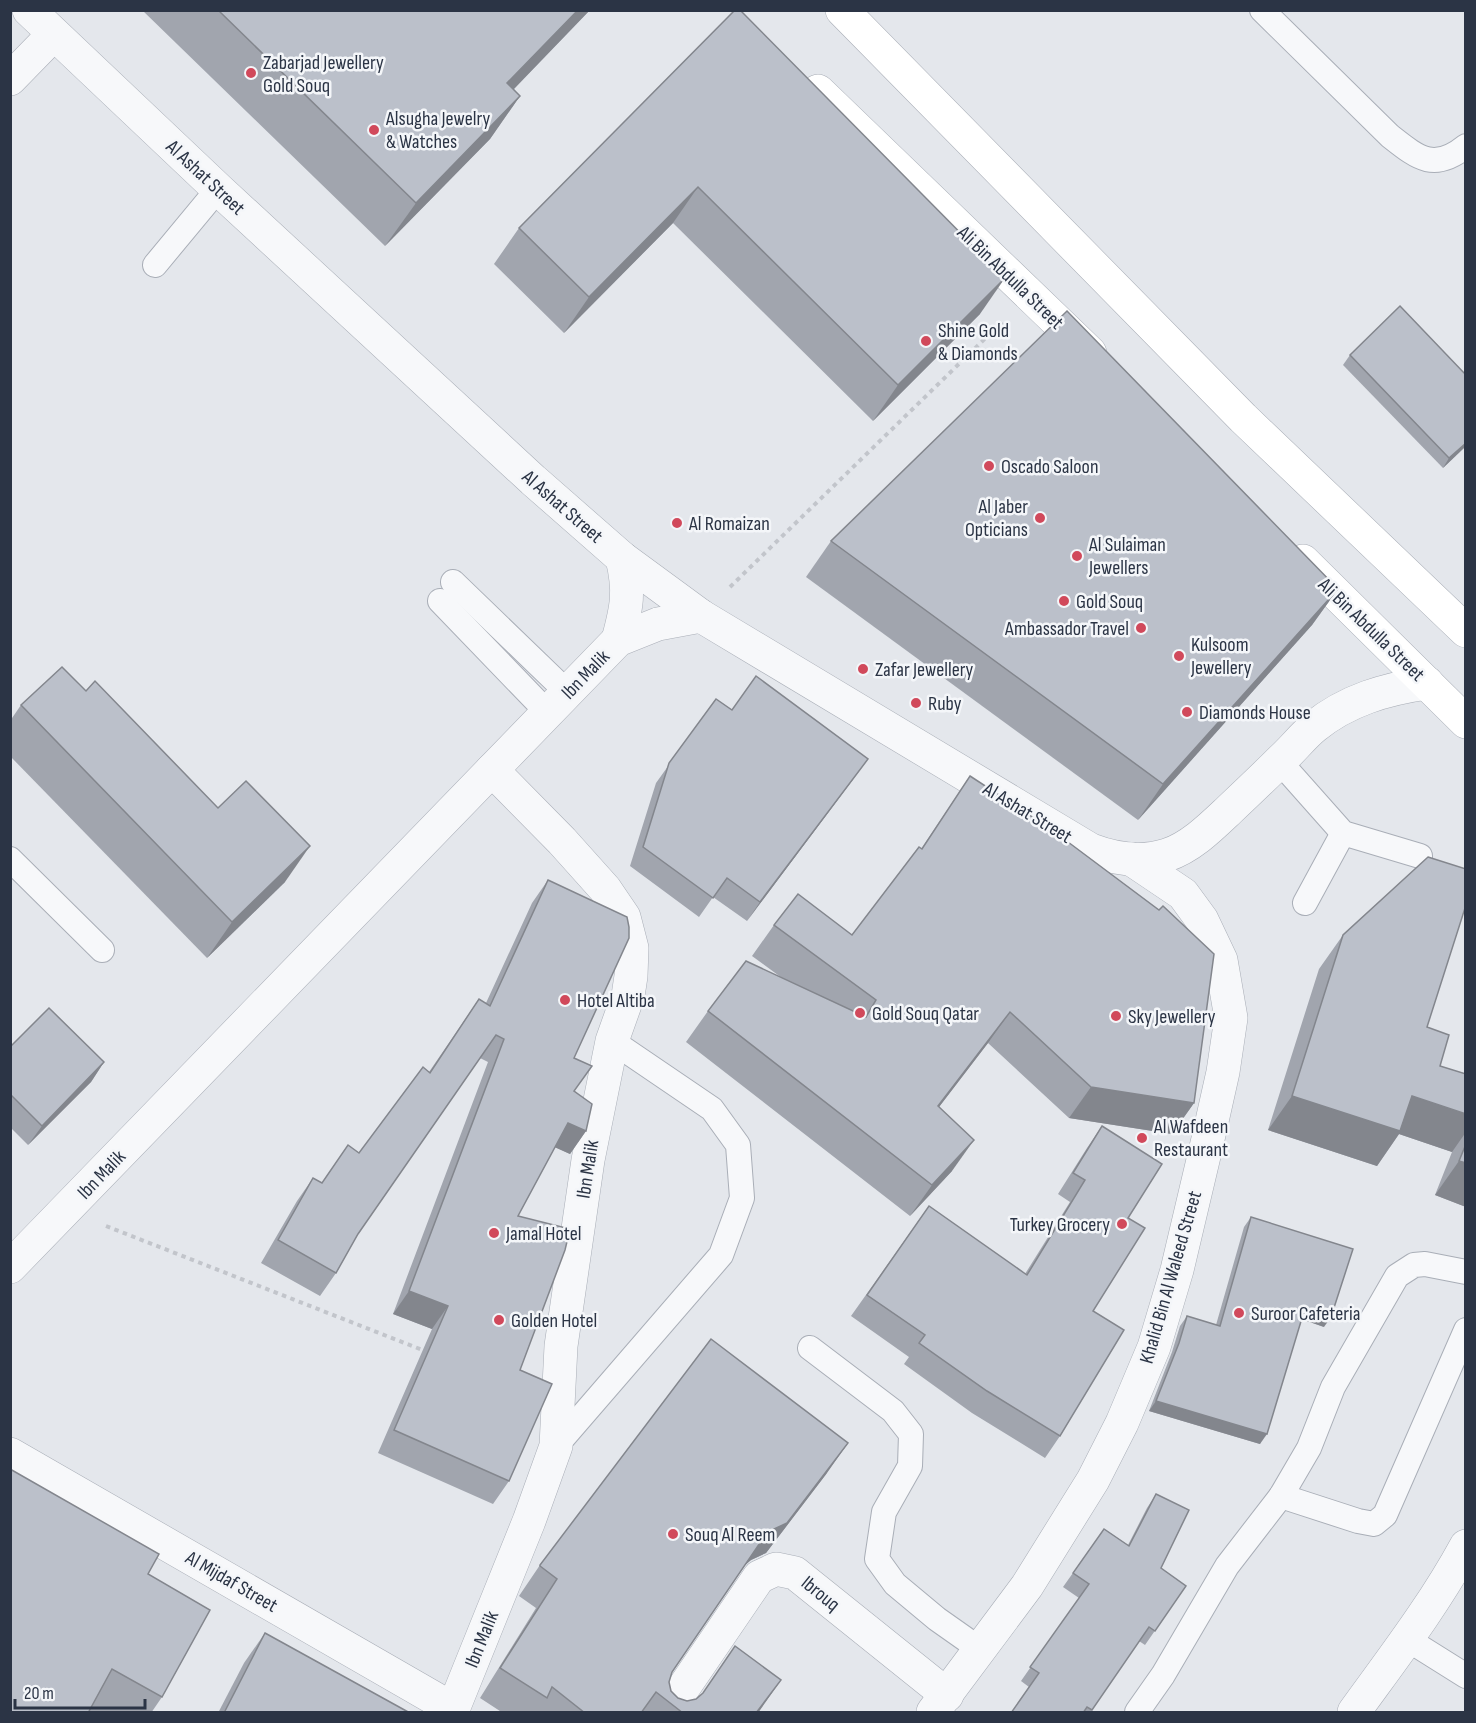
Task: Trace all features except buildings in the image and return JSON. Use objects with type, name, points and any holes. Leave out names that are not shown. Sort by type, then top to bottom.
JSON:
[{"type":"street","name":"Al Ashat Street","points":[[29,10],[218,189],[533,480],[622,558],[700,616],[1091,850],[1111,857],[1131,859],[1166,856],[1185,846],[1213,825],[1280,762]]},
{"type":"street","points":[[842,10],[1243,418],[1466,630]]},
{"type":"street","points":[[10,79],[53,35]]},
{"type":"street","name":"Ali Bin Abdulla Street","points":[[794,67],[1115,377]]},
{"type":"street","name":"Ali Bin Abdulla Street","points":[[1284,542],[1466,722]]},
{"type":"street","points":[[618,640],[628,597],[627,577],[622,558]]},
{"type":"street","name":"Ibn Malik","points":[[10,1267],[618,640],[658,624],[700,616]]},
{"type":"street","points":[[1280,762],[1314,727],[1340,710],[1367,696],[1397,687],[1427,683]]},
{"type":"street","name":"Ibn Malik","points":[[452,1711],[529,1521],[556,1446],[561,1346],[588,1160],[612,1041],[628,996],[631,976],[632,948],[624,917],[605,889],[492,770]]},
{"type":"street","name":"Khalid Bin Al Waleed Street","points":[[940,1704],[1027,1586],[1093,1480],[1127,1412],[1154,1347],[1177,1270],[1222,1072],[1231,1018],[1221,960],[1202,920],[1183,894],[1131,859]]},
{"type":"street","name":"Al Mijdaf Street","points":[[10,1454],[452,1711]]},
{"type":"street","points":[[1354,1713],[1460,1568]]},
{"type":"street","name":"Ibrouq","points":[[667,1713],[759,1577],[776,1569],[795,1572],[940,1704]]},
{"type":"lane","points":[[1262,10],[1406,149],[1422,159],[1437,162],[1452,157],[1466,146]]},
{"type":"lane","points":[[155,265],[218,189]]},
{"type":"lane","points":[[446,592],[558,703]]},
{"type":"lane","points":[[1280,762],[1343,833],[1420,856]]},
{"type":"lane","points":[[1305,903],[1343,833]]},
{"type":"lane","points":[[10,859],[102,950]]},
{"type":"lane","points":[[556,1446],[721,1255],[742,1198],[738,1145],[712,1109],[612,1041]]},
{"type":"lane","points":[[1137,1713],[1163,1675],[1227,1566],[1281,1496],[1309,1448],[1333,1387],[1397,1276],[1413,1265],[1425,1264],[1466,1272]]},
{"type":"lane","points":[[1281,1496],[1374,1524],[1385,1515],[1466,1330]]},
{"type":"lane","points":[[810,1348],[893,1412],[911,1434],[910,1466],[884,1512],[877,1559],[896,1584],[937,1619],[981,1650]]},
{"type":"lane","points":[[1407,1639],[1466,1676]]},
{"type":"path","points":[[700,616],[1030,294]]},
{"type":"path","points":[[66,1210],[427,1352]]},
{"type":"place","name":"Zabarjad Jewellery Gold Souq","points":[[251,73]]},
{"type":"place","name":"Alsugha Jewelry & Watches","points":[[374,130]]},
{"type":"place","name":"Shine Gold & Diamonds","points":[[926,341]]},
{"type":"place","name":"Oscado Saloon","points":[[989,466]]},
{"type":"place","name":"Al Jaber Opticians","points":[[1040,518]]},
{"type":"place","name":"Al Romaizan","points":[[677,523]]},
{"type":"place","name":"Al Sulaiman Jewellers","points":[[1077,556]]},
{"type":"place","name":"Gold Souq","points":[[1064,601]]},
{"type":"place","name":"Ambassador Travel","points":[[1141,628]]},
{"type":"place","name":"Kulsoom Jewellery","points":[[1179,656]]},
{"type":"place","name":"Zafar Jewellery","points":[[863,669]]},
{"type":"place","name":"Ruby","points":[[916,703]]},
{"type":"place","name":"Diamonds House","points":[[1187,712]]},
{"type":"place","name":"Hotel Altiba","points":[[565,1000]]},
{"type":"place","name":"Gold Souq Qatar","points":[[860,1013]]},
{"type":"place","name":"Sky Jewellery","points":[[1116,1016]]},
{"type":"place","name":"Al Wafdeen Restaurant","points":[[1142,1138]]},
{"type":"place","name":"Turkey Grocery","points":[[1122,1224]]},
{"type":"place","name":"Jamal Hotel","points":[[494,1233]]},
{"type":"place","name":"Suroor Cafeteria","points":[[1239,1313]]},
{"type":"place","name":"Golden Hotel","points":[[499,1320]]},
{"type":"place","name":"Souq Al Reem","points":[[673,1534]]}]
